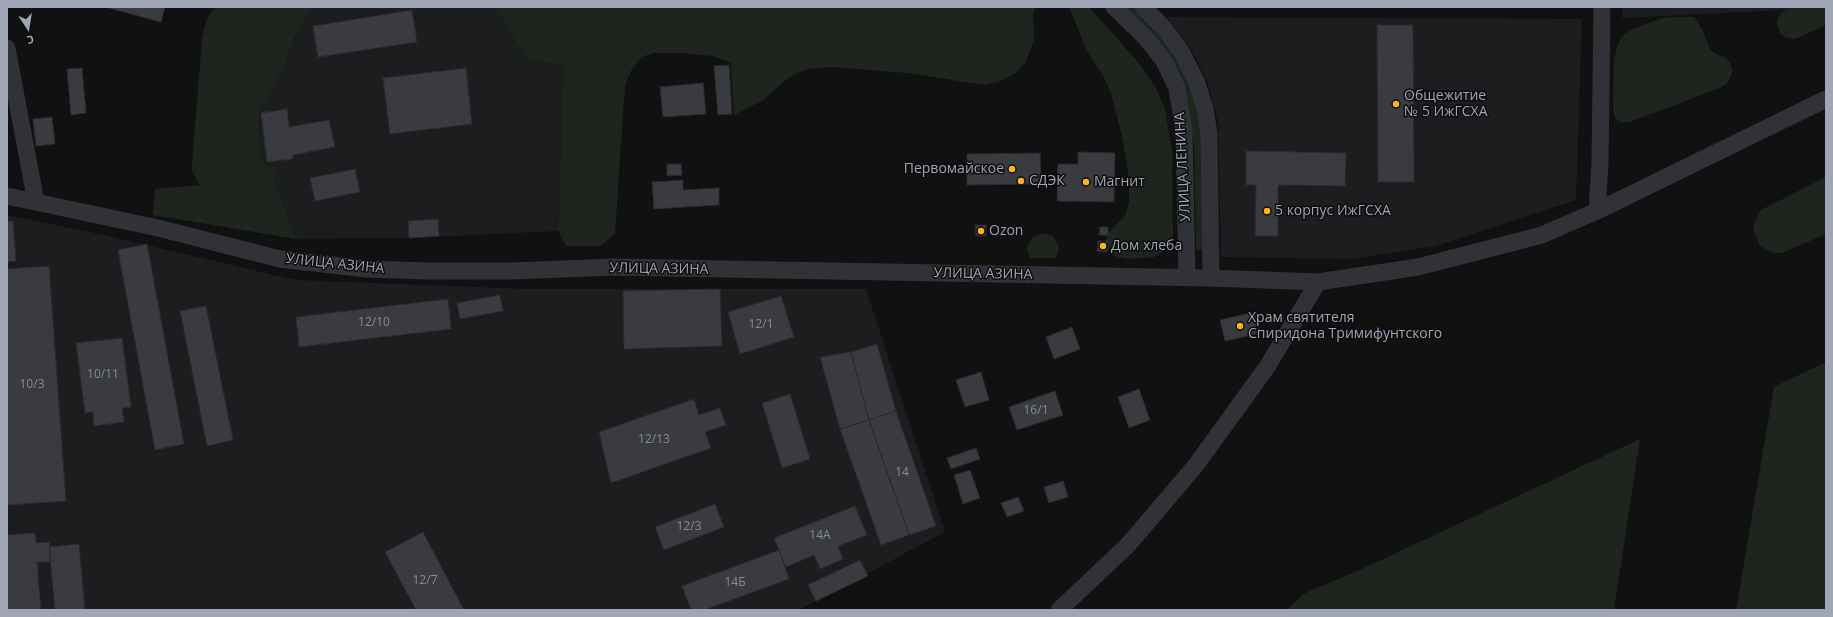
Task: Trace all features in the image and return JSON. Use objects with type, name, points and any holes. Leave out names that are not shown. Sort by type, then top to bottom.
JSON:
[{"type":"street","name":"УЛИЦА ЛЕНИНА","points":[[1114,7],[1146,38],[1164,61],[1177,88],[1184,130],[1187,278]]},
{"type":"street","name":"УЛИЦА ЛЕНИНА","points":[[1143,7],[1162,27],[1181,51],[1196,81],[1205,108],[1209,134],[1211,278]]},
{"type":"street","points":[[1597,211],[1602,7]]},
{"type":"street","points":[[7,48],[36,202]]},
{"type":"street","name":"УЛИЦА АЗИНА","points":[[7,196],[158,228],[280,259],[367,269],[512,271],[614,267],[1211,278],[1318,282],[1418,268],[1542,235],[1597,211],[1826,99]]},
{"type":"street","points":[[1059,610],[1128,545],[1196,464],[1267,367],[1318,282]]},
{"type":"shaded area","points":[[219,7],[313,7],[298,29],[286,61],[259,112],[260,153],[263,161],[272,168],[275,174],[275,181],[296,239],[153,215],[155,189],[200,185],[192,170],[192,162],[202,40],[206,21],[212,11]]},
{"type":"shaded area","points":[[313,7],[495,7],[527,59],[563,65],[558,231],[409,238],[296,239],[275,181],[275,174],[272,168],[263,161],[260,153],[259,112],[293,44],[298,29]]},
{"type":"shaded area","points":[[495,7],[1035,7],[1033,13],[1034,39],[1026,62],[1016,73],[999,82],[985,85],[907,73],[833,67],[808,69],[793,75],[765,99],[734,115],[731,63],[713,56],[680,53],[654,53],[641,57],[631,71],[625,85],[615,234],[600,246],[566,246],[558,231],[563,65],[527,59]]},
{"type":"shaded area","points":[[1069,7],[1089,7],[1138,62],[1156,88],[1165,109],[1172,151],[1173,233],[1171,245],[1166,250],[1154,257],[1128,259],[1112,255],[1106,248],[1107,234],[1125,216],[1129,203],[1129,180],[1123,140],[1111,93],[1104,78],[1087,51]]},
{"type":"shaded area","points":[[1120,7],[1134,7],[1153,25],[1168,42],[1191,84],[1204,141],[1205,249],[1196,250],[1194,144],[1188,107]]},
{"type":"shaded area","points":[[1622,7],[1826,7],[1826,8],[1622,18]]},
{"type":"shaded area","points":[[1791,7],[1826,7],[1826,25],[1795,39],[1785,37],[1781,34],[1777,25],[1777,20],[1782,12]]},
{"type":"shaded area","points":[[1167,17],[1582,19],[1576,200],[1436,246],[1351,259],[1221,257],[1218,121],[1208,84],[1192,50]]},
{"type":"shaded area","points":[[1672,17],[1694,17],[1702,29],[1710,49],[1715,54],[1725,57],[1730,63],[1732,70],[1731,77],[1726,84],[1720,88],[1630,122],[1621,123],[1615,118],[1613,110],[1614,60],[1618,43],[1624,34],[1633,29],[1659,19]]},
{"type":"shaded area","points":[[1826,177],[1826,234],[1782,253],[1774,253],[1760,246],[1754,232],[1754,223],[1761,210]]},
{"type":"shaded area","points":[[7,215],[86,231],[296,280],[527,289],[866,289],[945,532],[799,610],[7,610]]},
{"type":"shaded area","points":[[1043,233],[1052,236],[1058,244],[1059,249],[1056,258],[1030,258],[1027,249],[1028,244],[1034,236]]},
{"type":"shaded area","points":[[1826,362],[1826,610],[1736,610],[1774,387]]},
{"type":"shaded area","points":[[1640,439],[1614,610],[1286,610],[1305,593],[1364,568]]},
{"type":"building","points":[[105,7],[165,7],[161,22]]},
{"type":"building","points":[[412,10],[417,42],[318,57],[313,26]]},
{"type":"building","name":"Общежитие № 5 ИжГСХА","points":[[1377,25],[1413,25],[1414,182],[1378,182]]},
{"type":"building","points":[[729,65],[732,114],[718,115],[714,66]]},
{"type":"building","points":[[82,68],[86,113],[71,115],[67,69]]},
{"type":"building","points":[[466,68],[472,124],[390,134],[383,78]]},
{"type":"building","points":[[703,83],[706,114],[663,117],[660,87]]},
{"type":"building","points":[[287,109],[289,127],[329,120],[335,147],[293,155],[293,159],[267,162],[261,113]]},
{"type":"building","points":[[52,117],[55,144],[36,146],[33,119]]},
{"type":"building","name":"5 корпус ИжГСХА","points":[[1246,151],[1346,153],[1345,186],[1278,185],[1278,236],[1255,236],[1256,185],[1246,185]]},
{"type":"building","name":"Магнит","points":[[1078,152],[1115,153],[1114,202],[1057,201],[1058,164],[1078,164]]},
{"type":"building","points":[[1040,153],[1041,184],[967,185],[967,154]]},
{"type":"building","points":[[667,164],[681,164],[682,175],[667,176]]},
{"type":"building","points":[[355,169],[360,192],[315,201],[310,178]]},
{"type":"building","points":[[683,180],[683,190],[719,188],[719,205],[654,209],[652,182]]},
{"type":"building","points":[[438,219],[439,236],[409,238],[408,221]]},
{"type":"building","points":[[7,221],[13,221],[16,261],[7,262]]},
{"type":"building","name":"Ozon","points":[[975,225],[986,225],[986,236],[976,236]]},
{"type":"building","points":[[1100,227],[1108,227],[1108,235],[1099,235]]},
{"type":"building","name":"Дом хлеба","points":[[1098,241],[1108,241],[1107,252],[1097,251]]},
{"type":"building","points":[[147,244],[184,444],[155,450],[118,250]]},
{"type":"building","points":[[49,266],[66,501],[7,505],[7,269]]},
{"type":"building","points":[[720,289],[722,346],[624,349],[623,291]]},
{"type":"building","points":[[500,295],[503,311],[460,319],[457,303]]},
{"type":"building","points":[[781,296],[794,337],[740,354],[728,312]]},
{"type":"building","points":[[448,299],[451,329],[299,347],[296,317]]},
{"type":"building","points":[[206,306],[233,440],[207,446],[180,311]]},
{"type":"building","name":"Храм святителя Спиридона Тримифунтского","points":[[1255,312],[1260,333],[1225,341],[1220,320]]},
{"type":"building","points":[[1072,327],[1080,349],[1054,359],[1046,337]]},
{"type":"building","points":[[122,338],[131,407],[122,408],[124,422],[94,426],[93,412],[85,413],[76,343]]},
{"type":"building","points":[[877,344],[896,411],[869,420],[851,352]]},
{"type":"building","points":[[851,352],[869,420],[840,429],[820,357]]},
{"type":"building","points":[[981,372],[989,400],[965,407],[956,380]]},
{"type":"building","points":[[1139,389],[1150,420],[1129,428],[1118,397]]},
{"type":"building","points":[[1055,391],[1063,415],[1017,430],[1009,407]]},
{"type":"building","points":[[790,394],[810,459],[782,468],[762,403]]},
{"type":"building","points":[[694,399],[699,415],[720,408],[726,425],[705,432],[711,448],[611,483],[599,432]]},
{"type":"building","points":[[896,411],[936,526],[909,535],[869,420]]},
{"type":"building","points":[[869,420],[909,535],[881,545],[840,429]]},
{"type":"building","points":[[976,448],[980,459],[951,469],[947,458]]},
{"type":"building","points":[[970,470],[980,498],[963,504],[954,475]]},
{"type":"building","points":[[1063,481],[1068,497],[1049,503],[1044,487]]},
{"type":"building","points":[[1018,497],[1024,511],[1007,517],[1001,503]]},
{"type":"building","points":[[715,504],[724,527],[664,550],[655,527]]},
{"type":"building","points":[[855,506],[867,535],[838,546],[843,559],[820,569],[814,555],[786,567],[774,538]]},
{"type":"building","points":[[423,532],[464,610],[416,610],[385,552]]},
{"type":"building","points":[[35,533],[36,543],[49,542],[51,562],[37,562],[41,610],[7,610],[7,535]]},
{"type":"building","points":[[79,544],[85,610],[55,610],[49,547]]},
{"type":"building","points":[[779,550],[789,579],[704,610],[691,610],[682,586]]},
{"type":"building","points":[[860,560],[868,576],[816,601],[808,585]]},
{"type":"place","name":"Общежитие № 5 ИжГСХА","points":[[1396,104]]},
{"type":"place","name":"Первомайское","points":[[1012,169]]},
{"type":"place","name":"СДЭК","points":[[1021,181]]},
{"type":"place","name":"Магнит","points":[[1086,182]]},
{"type":"place","name":"5 корпус ИжГСХА","points":[[1267,211]]},
{"type":"place","name":"Ozon","points":[[981,231]]},
{"type":"place","name":"Дом хлеба","points":[[1103,246]]},
{"type":"place","name":"Храм святителя Спиридона Тримифунтского","points":[[1240,326]]}]
